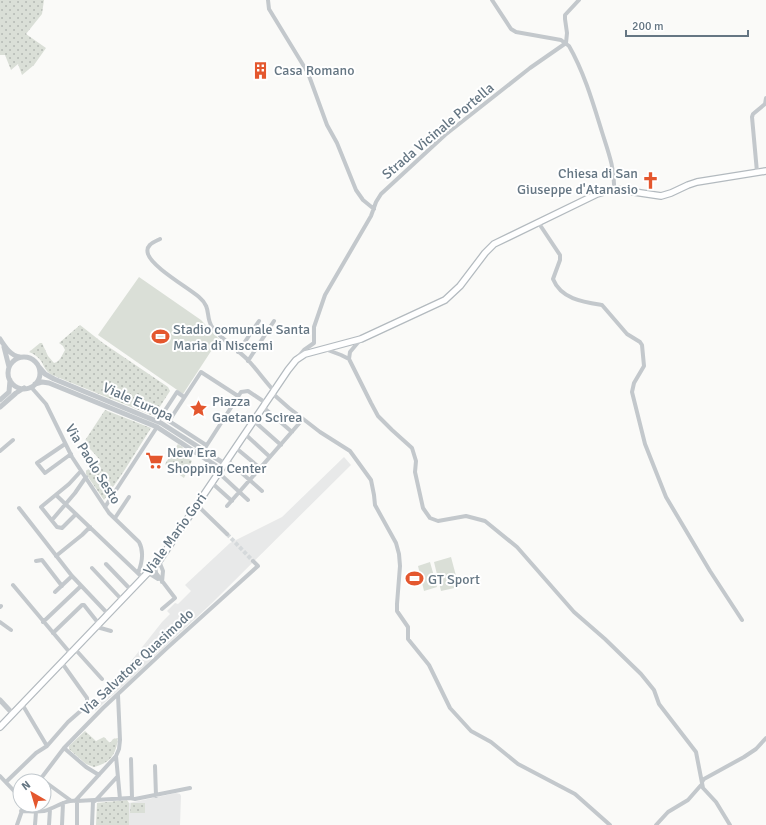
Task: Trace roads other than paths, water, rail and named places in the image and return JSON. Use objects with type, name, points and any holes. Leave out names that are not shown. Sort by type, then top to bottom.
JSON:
[{"type":"main road","points":[[296,360],[305,354],[361,339],[445,300],[460,286],[485,253],[494,244],[597,194],[614,189],[661,196],[697,182],[766,171]]},
{"type":"main road","name":"Viale Mario Gori","points":[[0,725],[13,714],[155,565],[296,360]]},
{"type":"street","points":[[268,0],[269,9],[308,73],[327,125],[337,143],[356,190],[363,200],[374,209]]},
{"type":"street","points":[[492,0],[511,29],[516,32],[561,40],[566,43],[573,53],[594,105],[613,166],[615,181],[614,189]]},
{"type":"street","points":[[566,43],[568,32],[565,15],[579,0]]},
{"type":"street","name":"Strada Vicinale Portella","points":[[296,360],[304,350],[314,343],[314,327],[325,294],[371,216],[381,194],[445,135],[530,68],[566,43]]},
{"type":"street","points":[[757,172],[752,117],[753,114],[765,104],[766,98]]},
{"type":"street","points":[[538,222],[560,255],[560,260],[553,278],[556,286],[568,296],[578,301],[602,305],[627,334],[640,342],[644,366],[634,383],[632,392],[645,444],[666,497],[710,571],[742,620]]},
{"type":"street","points":[[160,239],[150,244],[147,253],[149,257],[166,273],[200,298],[207,307],[212,327],[248,361],[273,392],[320,432],[350,450],[371,480],[375,505],[396,543],[399,554],[400,566],[397,611],[408,626],[408,639],[429,665],[454,713],[472,731],[491,742],[518,764],[575,794],[610,825]]},
{"type":"street","points":[[238,352],[259,321]]},
{"type":"street","points":[[248,361],[274,321]]},
{"type":"street","points":[[0,339],[4,346],[13,355],[20,358]]},
{"type":"street","points":[[361,339],[350,352],[349,359],[370,403],[378,416],[412,448],[416,461],[415,472],[423,508],[430,518],[438,521],[460,516],[477,518],[485,521],[517,547],[574,612],[605,639],[641,674],[654,690],[659,704],[696,752],[702,783],[706,792],[716,802],[730,825]]},
{"type":"street","points":[[0,400],[8,392],[10,380],[8,372],[9,367],[4,346]]},
{"type":"street","points":[[324,349],[349,359]]},
{"type":"street","points":[[0,407],[16,393],[33,385],[39,376],[38,367],[33,360],[24,357],[14,360],[9,367]]},
{"type":"street","name":"Viale Europa","points":[[38,367],[45,374],[54,379],[158,424],[205,448],[223,467]]},
{"type":"street","points":[[238,396],[201,372],[169,421],[205,448],[241,392],[248,391],[292,432]]},
{"type":"street","points":[[10,380],[18,387],[24,388]]},
{"type":"street","name":"Viale Europa","points":[[33,385],[42,382],[49,383],[158,424],[223,467]]},
{"type":"street","name":"Via Paolo Sesto","points":[[33,385],[46,404],[65,444],[105,507],[142,547],[141,565],[138,573]]},
{"type":"street","points":[[105,507],[177,392],[184,397]]},
{"type":"street","points":[[226,506],[240,492],[303,419]]},
{"type":"street","points":[[254,421],[281,445]]},
{"type":"street","points":[[245,434],[270,457]]},
{"type":"street","points":[[0,451],[12,440]]},
{"type":"street","points":[[65,444],[37,463],[45,473],[71,454]]},
{"type":"street","points":[[236,448],[260,468]]},
{"type":"street","points":[[223,467],[250,480],[262,491]]},
{"type":"street","points":[[223,467],[240,492],[248,500]]},
{"type":"street","points":[[76,514],[62,528],[57,527],[41,506],[56,495],[81,471]]},
{"type":"street","points":[[52,520],[86,477]]},
{"type":"street","points":[[212,483],[232,501]]},
{"type":"street","points":[[56,495],[138,573],[144,576],[154,576],[162,582],[175,598],[162,609]]},
{"type":"street","points":[[115,518],[129,498]]},
{"type":"street","points":[[197,505],[227,534]]},
{"type":"street","points":[[19,508],[72,576],[108,614]]},
{"type":"street","points":[[56,556],[90,527]]},
{"type":"street","points":[[36,561],[42,560],[62,586]]},
{"type":"street","name":"Via Salvatore Quasimodo","points":[[47,773],[64,748],[103,708],[258,566],[252,561]]},
{"type":"street","points":[[106,564],[131,590]]},
{"type":"street","points":[[155,565],[163,575]]},
{"type":"street","points":[[155,565],[163,568],[162,582]]},
{"type":"street","points":[[155,565],[162,582]]},
{"type":"street","points":[[92,568],[122,600]]},
{"type":"street","points":[[55,592],[72,576]]},
{"type":"street","points":[[13,585],[53,633],[102,679]]},
{"type":"street","points":[[43,622],[81,586]]},
{"type":"street","points":[[53,633],[82,605],[84,605],[98,626],[111,631]]},
{"type":"street","points":[[0,622],[10,630]]},
{"type":"street","points":[[6,782],[36,753],[47,746],[59,731],[87,703],[87,698],[62,663]]},
{"type":"street","points":[[74,801],[116,756],[119,749],[118,695]]},
{"type":"street","points":[[0,700],[13,714]]},
{"type":"street","points":[[22,704],[47,746]]},
{"type":"street","points":[[656,825],[668,812],[688,800],[704,779],[744,757],[756,749],[766,738]]},
{"type":"street","points":[[64,748],[86,767],[99,775]]},
{"type":"street","points":[[116,756],[120,799]]},
{"type":"street","points":[[131,759],[132,798]]},
{"type":"street","points":[[155,766],[156,796]]},
{"type":"street","points":[[0,776],[12,789]]},
{"type":"street","points":[[92,825],[94,801],[117,777]]},
{"type":"street","points":[[52,787],[74,801]]},
{"type":"street","points":[[52,808],[63,803],[74,801],[135,799],[190,788]]},
{"type":"street","points":[[74,801],[77,825]]},
{"type":"street","points":[[62,825],[63,803]]},
{"type":"street","points":[[17,825],[20,813]]},
{"type":"street","points":[[35,825],[36,813]]},
{"type":"street","points":[[49,825],[50,813]]},
{"type":"tunnel","points":[[227,534],[253,561]]},
{"type":"place","name":"Casa Romano","points":[[261,70]]},
{"type":"place","name":"Chiesa di San Giuseppe d'Atanasio","points":[[651,181]]},
{"type":"place","name":"Stadio comunale Santa Maria di Niscemi","points":[[160,337]]},
{"type":"place","name":"Piazza Gaetano Scirea","points":[[199,409]]},
{"type":"place","name":"New Era Shopping Center","points":[[154,460]]},
{"type":"place","name":"GT Sport","points":[[415,579]]}]
